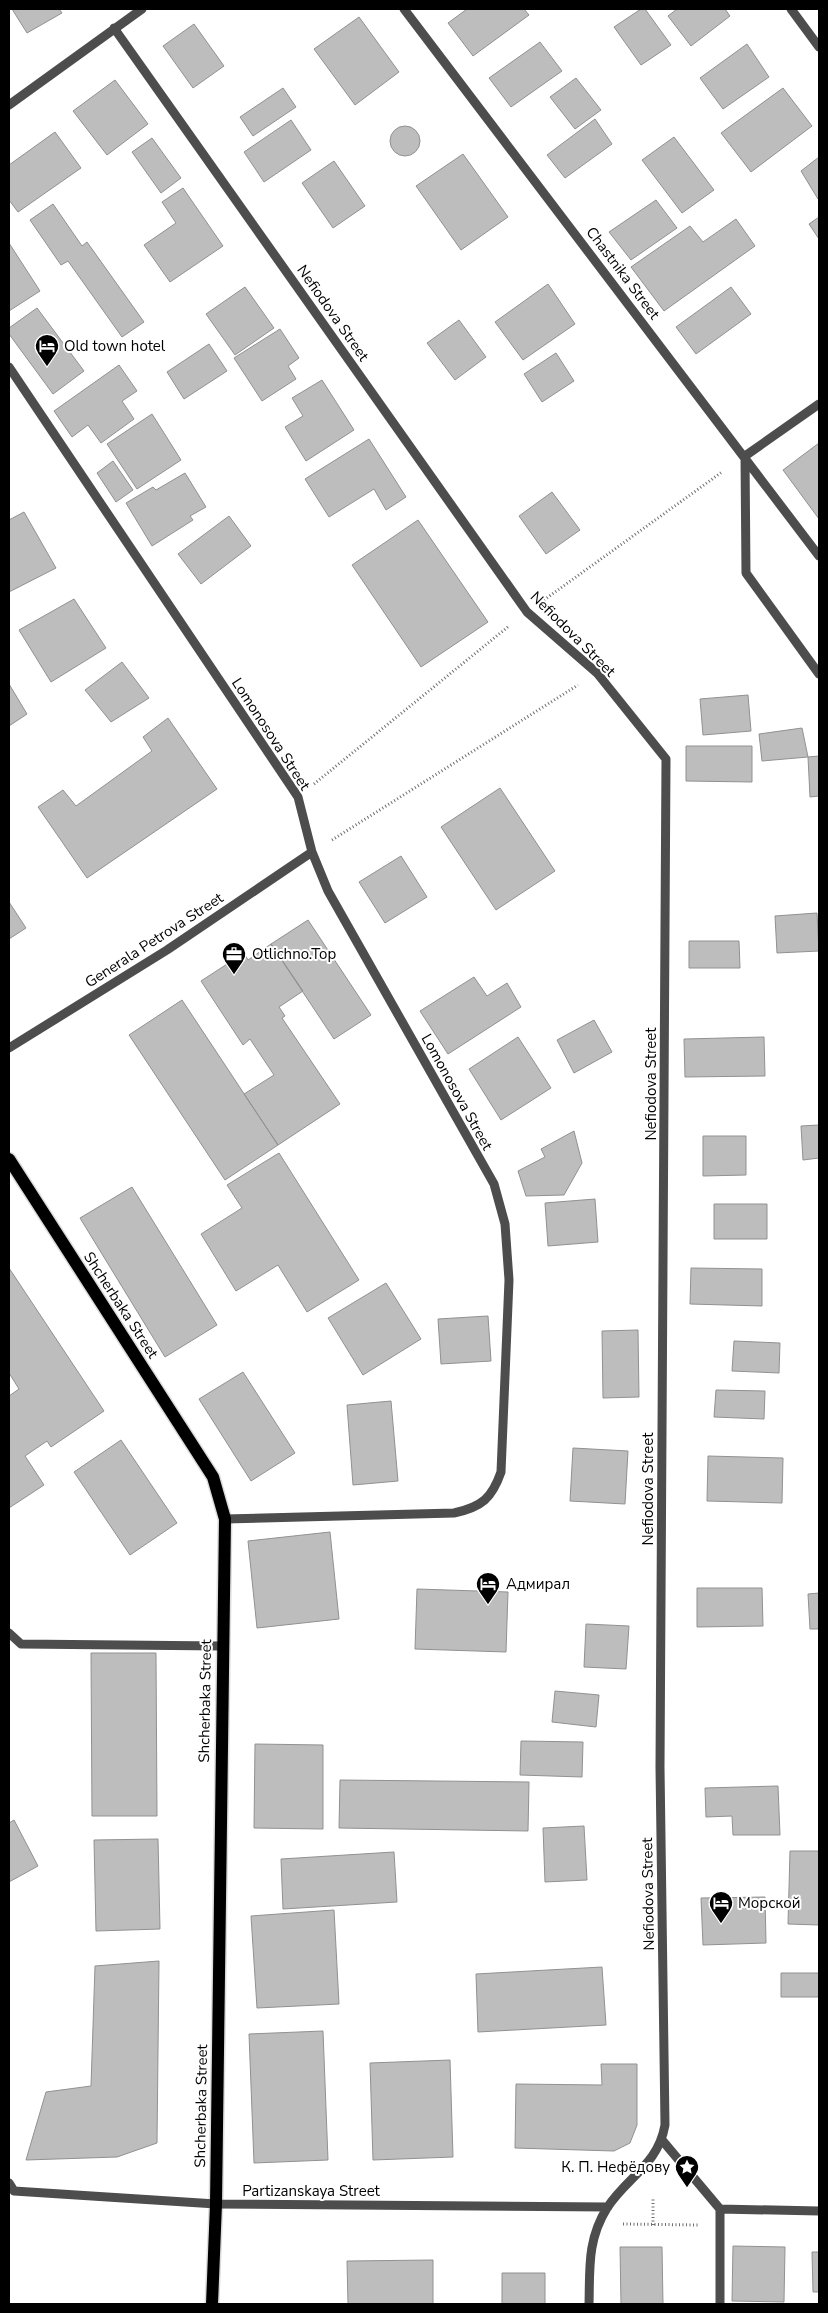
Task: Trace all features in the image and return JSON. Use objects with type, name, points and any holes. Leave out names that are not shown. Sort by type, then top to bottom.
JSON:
[{"type":"main road","name":"Shcherbaka Street","points":[[9,1159],[213,1477],[225,1519],[216,2204],[212,2304]]},
{"type":"street","points":[[9,105],[142,9]]},
{"type":"street","name":"Chastnika Street","points":[[404,9],[819,556]]},
{"type":"street","points":[[791,9],[819,47]]},
{"type":"street","name":"Nefiodova Street","points":[[114,28],[527,612],[597,673],[666,759],[660,1757],[665,2125],[662,2140],[654,2156],[608,2207],[590,2250],[589,2304]]},
{"type":"street","name":"Lomonosova Street","points":[[9,367],[298,797],[312,852],[328,891],[494,1184],[505,1224],[509,1280],[501,1472],[496,1487],[485,1501],[471,1510],[454,1513],[225,1519]]},
{"type":"street","points":[[819,404],[745,456],[746,573],[819,674]]},
{"type":"street","name":"Generala Petrova Street","points":[[9,1048],[167,950],[312,852]]},
{"type":"street","points":[[9,1633],[21,1644],[222,1646]]},
{"type":"street","points":[[662,2140],[720,2209],[720,2304]]},
{"type":"street","name":"Partizanskaya Street","points":[[9,2183],[14,2191],[216,2204],[608,2207]]},
{"type":"street","points":[[720,2209],[819,2212]]},
{"type":"path","points":[[298,797],[527,612],[745,456]]},
{"type":"path","points":[[312,852],[597,673]]},
{"type":"path","points":[[653,2199],[653,2225]]},
{"type":"building","points":[[12,9],[59,9],[62,13],[27,33]]},
{"type":"building","points":[[467,9],[524,9],[529,15],[473,56],[448,23]]},
{"type":"building","points":[[641,9],[645,9],[671,45],[641,65],[614,27]]},
{"type":"building","points":[[677,9],[725,9],[730,16],[691,46],[668,16]]},
{"type":"building","points":[[359,17],[399,72],[355,105],[314,49]]},
{"type":"building","points":[[194,24],[224,66],[193,88],[163,46]]},
{"type":"building","points":[[540,42],[562,71],[511,107],[489,78]]},
{"type":"building","points":[[747,44],[769,77],[723,109],[700,78]]},
{"type":"building","points":[[576,78],[601,110],[575,129],[550,97]]},
{"type":"building","points":[[115,80],[148,124],[107,155],[73,111]]},
{"type":"building","points":[[283,88],[296,107],[253,136],[240,117]]},
{"type":"building","points":[[783,88],[812,126],[751,172],[721,133]]},
{"type":"building","points":[[595,119],[612,144],[565,178],[547,155]]},
{"type":"building","points":[[291,120],[311,150],[264,182],[244,152]]},
{"type":"building","points":[[405,126],[416,130],[420,141],[416,152],[405,156],[394,152],[390,141],[394,130]]},
{"type":"building","points":[[55,132],[81,168],[18,212],[9,200],[9,165]]},
{"type":"building","points":[[674,137],[714,190],[682,213],[642,160]]},
{"type":"building","points":[[152,138],[181,178],[161,193],[132,152]]},
{"type":"building","points":[[463,154],[508,217],[461,250],[416,186]]},
{"type":"building","points":[[819,157],[819,198],[818,199],[801,171]]},
{"type":"building","points":[[334,161],[365,206],[333,228],[302,183]]},
{"type":"building","points":[[183,188],[223,246],[170,282],[144,245],[176,223],[162,202]]},
{"type":"building","points":[[656,200],[677,228],[631,260],[609,232]]},
{"type":"building","points":[[53,204],[82,246],[87,242],[144,322],[122,337],[68,261],[61,265],[30,220]]},
{"type":"building","points":[[819,217],[819,239],[809,224]]},
{"type":"building","points":[[736,219],[755,246],[664,311],[631,267],[690,226],[703,242]]},
{"type":"building","points":[[9,243],[40,291],[9,311]]},
{"type":"building","points":[[548,284],[575,324],[523,360],[495,322]]},
{"type":"building","points":[[245,287],[274,328],[235,355],[206,314]]},
{"type":"building","points":[[731,287],[751,314],[696,354],[676,327]]},
{"type":"building","points":[[37,308],[84,371],[53,394],[9,334],[9,328]]},
{"type":"building","points":[[459,320],[486,357],[455,380],[427,343]]},
{"type":"building","points":[[280,329],[299,358],[288,366],[296,379],[262,401],[234,358]]},
{"type":"building","points":[[209,344],[227,371],[184,399],[167,372]]},
{"type":"building","points":[[556,353],[574,381],[542,402],[524,374]]},
{"type":"building","points":[[119,365],[137,391],[122,401],[134,419],[101,443],[88,425],[72,437],[54,411]]},
{"type":"building","points":[[322,380],[354,430],[306,461],[285,427],[303,416],[292,398]]},
{"type":"building","points":[[152,414],[181,460],[137,489],[107,444]]},
{"type":"building","points":[[369,439],[406,497],[386,510],[374,489],[329,517],[305,479]]},
{"type":"building","points":[[819,443],[819,519],[783,470]]},
{"type":"building","points":[[113,461],[133,490],[116,502],[97,473]]},
{"type":"building","points":[[185,473],[206,507],[190,516],[193,520],[152,546],[126,503],[153,487],[156,490]]},
{"type":"building","points":[[552,492],[580,530],[546,554],[519,516]]},
{"type":"building","points":[[24,512],[56,568],[9,592],[9,520]]},
{"type":"building","points":[[229,516],[251,546],[201,584],[178,554]]},
{"type":"building","points":[[418,520],[488,622],[421,667],[352,565]]},
{"type":"building","points":[[74,599],[106,648],[51,682],[19,630]]},
{"type":"building","points":[[122,662],[149,698],[111,722],[85,690]]},
{"type":"building","points":[[9,684],[27,714],[9,726]]},
{"type":"building","points":[[748,695],[751,731],[703,735],[700,699]]},
{"type":"building","points":[[168,718],[217,789],[87,878],[38,807],[63,790],[76,806],[152,751],[143,737]]},
{"type":"building","points":[[802,728],[808,757],[762,761],[759,734]]},
{"type":"building","points":[[686,746],[752,746],[752,782],[686,781]]},
{"type":"building","points":[[819,756],[819,796],[810,797],[808,757]]},
{"type":"building","points":[[500,788],[555,871],[496,910],[441,827]]},
{"type":"building","points":[[401,856],[427,897],[385,923],[359,882]]},
{"type":"building","points":[[9,902],[26,928],[9,939]]},
{"type":"building","points":[[817,913],[819,951],[777,953],[775,916]]},
{"type":"building","points":[[308,920],[371,1015],[334,1039],[271,944]]},
{"type":"building","points":[[689,941],[739,941],[740,968],[689,968]]},
{"type":"building","points":[[271,944],[303,991],[279,1007],[285,1016],[282,1018],[340,1104],[278,1145],[244,1094],[274,1075],[250,1039],[243,1045],[201,981],[244,953],[248,960]]},
{"type":"building","points":[[474,977],[487,996],[507,983],[521,1007],[448,1054],[420,1011]]},
{"type":"building","points":[[182,1000],[278,1145],[225,1180],[129,1035]]},
{"type":"building","points":[[594,1020],[612,1052],[574,1073],[557,1040]]},
{"type":"building","points":[[518,1037],[551,1088],[501,1120],[469,1069]]},
{"type":"building","points":[[764,1037],[765,1076],[685,1077],[684,1039]]},
{"type":"building","points":[[819,1125],[819,1158],[803,1160],[801,1126]]},
{"type":"building","points":[[574,1131],[582,1163],[564,1195],[526,1196],[518,1171],[545,1157],[541,1149]]},
{"type":"building","points":[[703,1136],[746,1136],[746,1175],[703,1176]]},
{"type":"building","points":[[279,1153],[359,1280],[307,1312],[278,1265],[236,1291],[201,1234],[242,1208],[227,1185]]},
{"type":"building","points":[[132,1187],[217,1325],[165,1357],[80,1218]]},
{"type":"building","points":[[595,1199],[598,1242],[548,1246],[545,1203]]},
{"type":"building","points":[[714,1204],[767,1204],[767,1239],[714,1239]]},
{"type":"building","points":[[9,1268],[104,1411],[51,1447],[47,1441],[25,1456],[44,1485],[9,1508],[9,1396],[19,1389],[9,1373]]},
{"type":"building","points":[[691,1268],[762,1269],[762,1306],[690,1304]]},
{"type":"building","points":[[386,1283],[421,1339],[363,1375],[328,1318]]},
{"type":"building","points":[[488,1316],[491,1361],[441,1364],[438,1319]]},
{"type":"building","points":[[638,1330],[639,1397],[603,1398],[602,1331]]},
{"type":"building","points":[[734,1341],[780,1343],[779,1373],[732,1371]]},
{"type":"building","points":[[243,1372],[295,1453],[251,1481],[199,1399]]},
{"type":"building","points":[[716,1390],[765,1391],[764,1419],[714,1417]]},
{"type":"building","points":[[391,1401],[398,1481],[353,1485],[347,1405]]},
{"type":"building","points":[[121,1440],[177,1523],[130,1555],[74,1472]]},
{"type":"building","points":[[573,1448],[628,1451],[625,1504],[570,1501]]},
{"type":"building","points":[[708,1456],[783,1458],[782,1503],[707,1501]]},
{"type":"building","points":[[330,1532],[339,1619],[257,1628],[248,1541]]},
{"type":"building","points":[[697,1588],[762,1588],[763,1626],[697,1627]]},
{"type":"building","points":[[417,1589],[508,1592],[506,1652],[415,1649]]},
{"type":"building","points":[[819,1593],[819,1629],[810,1629],[808,1594]]},
{"type":"building","points":[[586,1624],[629,1626],[626,1669],[584,1667]]},
{"type":"building","points":[[91,1653],[156,1653],[157,1816],[92,1816]]},
{"type":"building","points":[[555,1691],[599,1695],[596,1727],[552,1722]]},
{"type":"building","points":[[521,1741],[583,1742],[582,1777],[520,1775]]},
{"type":"building","points":[[255,1744],[323,1745],[323,1829],[254,1828]]},
{"type":"building","points":[[340,1780],[529,1782],[528,1831],[339,1828]]},
{"type":"building","points":[[778,1786],[780,1835],[733,1835],[732,1816],[706,1817],[705,1788]]},
{"type":"building","points":[[14,1820],[38,1866],[9,1882],[9,1823]]},
{"type":"building","points":[[584,1826],[587,1880],[545,1882],[543,1828]]},
{"type":"building","points":[[158,1839],[160,1929],[96,1931],[94,1840]]},
{"type":"building","points":[[790,1851],[819,1851],[819,1925],[788,1924]]},
{"type":"building","points":[[394,1852],[397,1902],[283,1909],[281,1859]]},
{"type":"building","points":[[765,1897],[766,1943],[703,1945],[701,1898]]},
{"type":"building","points":[[334,1910],[339,2004],[257,2008],[251,1916]]},
{"type":"building","points":[[159,1961],[157,2143],[117,2157],[26,2160],[46,2092],[91,2086],[95,1966]]},
{"type":"building","points":[[602,1967],[606,2025],[478,2032],[476,1974]]},
{"type":"building","points":[[781,1973],[819,1973],[819,1997],[781,1997]]},
{"type":"building","points":[[323,2031],[328,2160],[254,2163],[249,2034]]},
{"type":"building","points":[[450,2060],[453,2157],[373,2160],[370,2063]]},
{"type":"building","points":[[601,2064],[637,2064],[637,2125],[630,2143],[614,2151],[515,2148],[516,2084],[602,2085]]},
{"type":"building","points":[[733,2246],[785,2247],[784,2302],[732,2301]]},
{"type":"building","points":[[620,2247],[662,2247],[663,2304],[621,2304]]},
{"type":"building","points":[[812,2252],[819,2252],[819,2292],[813,2292]]},
{"type":"building","points":[[433,2260],[433,2304],[348,2304],[347,2261]]},
{"type":"building","points":[[502,2273],[545,2273],[545,2304],[502,2304]]},
{"type":"place","name":"Old town hotel","points":[[47,367]]},
{"type":"place","name":"Otlichno.Top","points":[[234,975]]},
{"type":"place","name":"Адмирал","points":[[488,1605]]},
{"type":"place","name":"Морской","points":[[721,1924]]},
{"type":"place","name":"К. П. Нефёдову","points":[[687,2188]]}]
